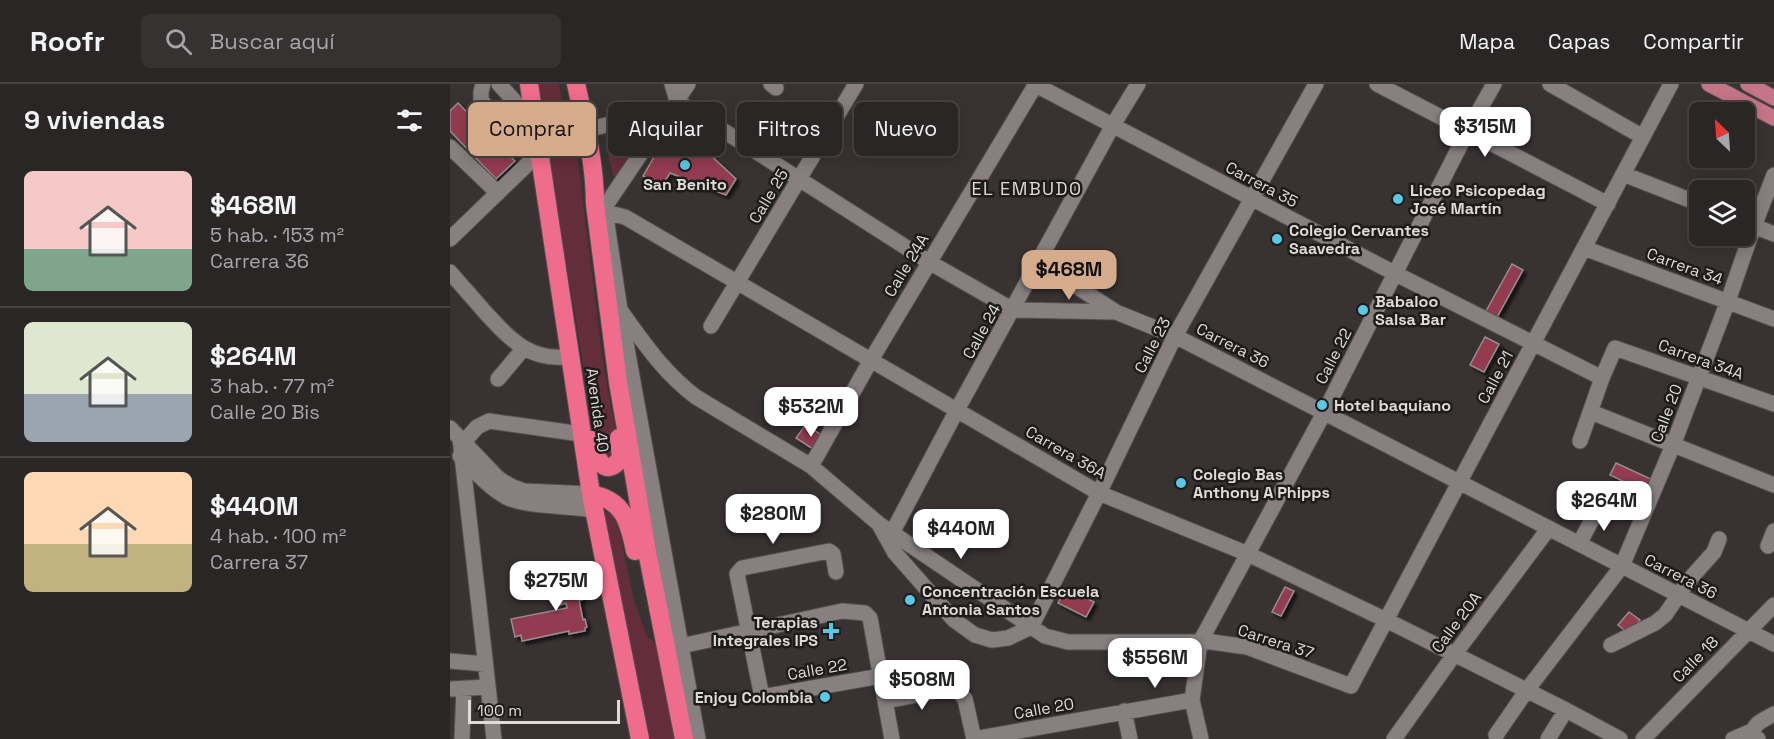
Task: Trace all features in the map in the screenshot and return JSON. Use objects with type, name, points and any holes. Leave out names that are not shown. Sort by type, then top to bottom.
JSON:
[{"type":"highway","name":"Avenida 40","points":[[529,84],[532,102]]},
{"type":"highway","name":"Avenida 40","points":[[576,84],[580,102]]},
{"type":"highway","name":"Avenida 40","points":[[539,156],[581,434],[640,739]]},
{"type":"highway","name":"Avenida 40","points":[[591,156],[595,178],[595,204],[618,382],[647,551],[684,739]]},
{"type":"highway","points":[[578,408],[598,462],[605,466],[617,464],[621,458],[621,450],[612,402],[618,382]]},
{"type":"highway","points":[[593,502],[608,499],[626,516],[631,529],[645,597],[662,621]]},
{"type":"highway","points":[[669,668],[681,645]]},
{"type":"main road","points":[[1709,84],[1774,118]]},
{"type":"main road","points":[[1748,84],[1774,98]]},
{"type":"street","points":[[483,84],[481,92],[484,102]]},
{"type":"street","points":[[499,84],[515,102]]},
{"type":"street","points":[[672,84],[675,102]]},
{"type":"street","points":[[677,102],[688,84]]},
{"type":"street","name":"Calle 25","points":[[711,326],[856,84]]},
{"type":"street","name":"Carrera 35","points":[[1035,84],[1252,200],[1602,378]]},
{"type":"street","name":"Calle 24A","points":[[811,466],[871,360],[1035,84]]},
{"type":"street","name":"Calle 24","points":[[892,533],[957,410],[1137,84]]},
{"type":"street","name":"Calle 23","points":[[1031,627],[1100,493],[1175,336],[1316,84]]},
{"type":"street","points":[[1377,84],[1608,204]]},
{"type":"street","name":"Calle 22","points":[[1200,642],[1324,412],[1468,130],[1494,84]]},
{"type":"street","points":[[1550,84],[1643,136]]},
{"type":"street","name":"Calle 21","points":[[1351,686],[1671,84]]},
{"type":"street","name":"Carrera 36","points":[[725,135],[929,262],[1013,310],[1116,312],[1175,336],[1774,644]]},
{"type":"street","points":[[450,147],[498,193]]},
{"type":"street","points":[[450,239],[536,156]]},
{"type":"street","points":[[605,210],[641,156]]},
{"type":"street","points":[[1623,174],[1689,200]]},
{"type":"street","name":"Calle 20","points":[[1755,212],[1774,175]]},
{"type":"street","name":"Avenida 40","points":[[595,178],[605,210],[620,310],[698,739]]},
{"type":"street","name":"Carrera 36A","points":[[605,210],[625,217],[1100,493],[1248,554],[1527,690]]},
{"type":"street","points":[[1755,226],[1774,234]]},
{"type":"street","name":"Calle 20","points":[[1496,735],[1527,690],[1622,566],[1673,445],[1728,302],[1743,246]]},
{"type":"street","name":"Carrera 34","points":[[1584,248],[1774,319]]},
{"type":"street","points":[[1039,262],[1116,312]]},
{"type":"street","points":[[450,272],[502,332],[524,348],[550,357],[571,356]]},
{"type":"street","name":"Carrera 37","points":[[620,310],[654,357],[696,397],[811,466],[879,524],[1045,636],[1068,642],[1224,643],[1247,647],[1351,686]]},
{"type":"street","points":[[498,379],[524,348]]},
{"type":"street","name":"Carrera 34A","points":[[1602,378],[1615,348],[1774,404]]},
{"type":"street","points":[[1580,441],[1602,378]]},
{"type":"street","points":[[1591,412],[1774,485]]},
{"type":"street","points":[[457,442],[489,421],[581,434]]},
{"type":"street","points":[[457,442],[465,483],[494,739]]},
{"type":"street","points":[[457,442],[495,476],[514,489],[593,502]]},
{"type":"street","points":[[450,490],[465,483]]},
{"type":"street","points":[[1579,544],[1600,505]]},
{"type":"street","points":[[879,524],[895,553],[954,620],[975,635],[992,640],[1008,638],[1031,627]]},
{"type":"street","name":"Calle 20A","points":[[1394,739],[1549,528]]},
{"type":"street","points":[[1768,546],[1774,531]]},
{"type":"street","points":[[1611,645],[1655,623],[1665,615],[1696,571],[1714,552],[1719,539]]},
{"type":"street","points":[[748,632],[737,574],[742,568],[829,550],[833,554],[836,572]]},
{"type":"street","name":"Calle 18","points":[[1643,739],[1774,605]]},
{"type":"street","points":[[681,645],[842,611],[865,613],[870,618],[892,739]]},
{"type":"street","name":"Calle 22","points":[[748,632],[761,692],[767,696],[881,676]]},
{"type":"street","points":[[1200,642],[1192,700],[1201,739]]},
{"type":"street","points":[[450,661],[485,664]]},
{"type":"street","points":[[462,739],[457,689],[488,687]]},
{"type":"street","points":[[886,701],[947,689],[958,691],[965,699],[974,739]]},
{"type":"street","points":[[1527,690],[1620,739]]},
{"type":"street","name":"Calle 20","points":[[974,739],[1192,700]]},
{"type":"street","points":[[1548,739],[1566,710]]},
{"type":"street","points":[[1124,711],[1130,739]]},
{"type":"street","points":[[1733,739],[1755,736],[1754,726],[1774,714]]},
{"type":"shaded area","points":[[537,84],[559,84],[562,102],[540,102]]},
{"type":"shaded area","points":[[548,156],[577,156],[602,356],[616,436],[613,462],[598,451]]},
{"type":"shaded area","points":[[609,156],[632,156],[615,181]]},
{"type":"shaded area","points":[[606,512],[612,512],[616,516],[634,600],[647,636],[659,646],[676,739],[645,739],[600,516]]},
{"type":"building","points":[[458,103],[468,113],[468,150],[450,131],[450,111]]},
{"type":"building","points":[[474,156],[510,156],[515,161],[496,179]]},
{"type":"building","name":"San Benito","points":[[711,156],[736,179],[726,195],[670,173],[661,187],[643,176],[654,157]]},
{"type":"building","points":[[1512,264],[1523,270],[1496,319],[1485,313]]},
{"type":"building","points":[[1485,337],[1499,344],[1484,372],[1470,365]]},
{"type":"building","points":[[806,424],[825,438],[816,451],[796,438]]},
{"type":"building","points":[[1616,463],[1653,480],[1647,493],[1610,475]]},
{"type":"building","points":[[576,568],[582,600],[579,600],[583,620],[585,619],[587,627],[585,631],[569,634],[569,631],[522,641],[521,635],[515,637],[511,619],[567,608],[566,603],[560,605],[554,572]]},
{"type":"building","points":[[1285,587],[1294,591],[1281,616],[1272,612]]},
{"type":"building","points":[[1066,588],[1094,602],[1086,617],[1058,603]]},
{"type":"building","points":[[1629,612],[1640,620],[1629,634],[1618,625]]},
{"type":"place","name":"San Benito","points":[[685,165]]},
{"type":"place","name":"Liceo Psicopedag José Martín","points":[[1398,199]]},
{"type":"place","name":"Colegio Cervantes Saavedra","points":[[1277,239]]},
{"type":"place","name":"Babaloo Salsa Bar","points":[[1363,310]]},
{"type":"place","name":"Hotel baquiano","points":[[1322,405]]},
{"type":"place","name":"Colegio Bas Anthony A Phipps","points":[[1181,483]]},
{"type":"place","name":"Concentración Escuela Antonia Santos","points":[[910,600]]},
{"type":"place","name":"Terapias Integrales IPS","points":[[831,631]]},
{"type":"place","name":"Enjoy Colombia","points":[[825,697]]},
{"type":"district","name":"EL EMBUDO","points":[[1027,189]]}]
